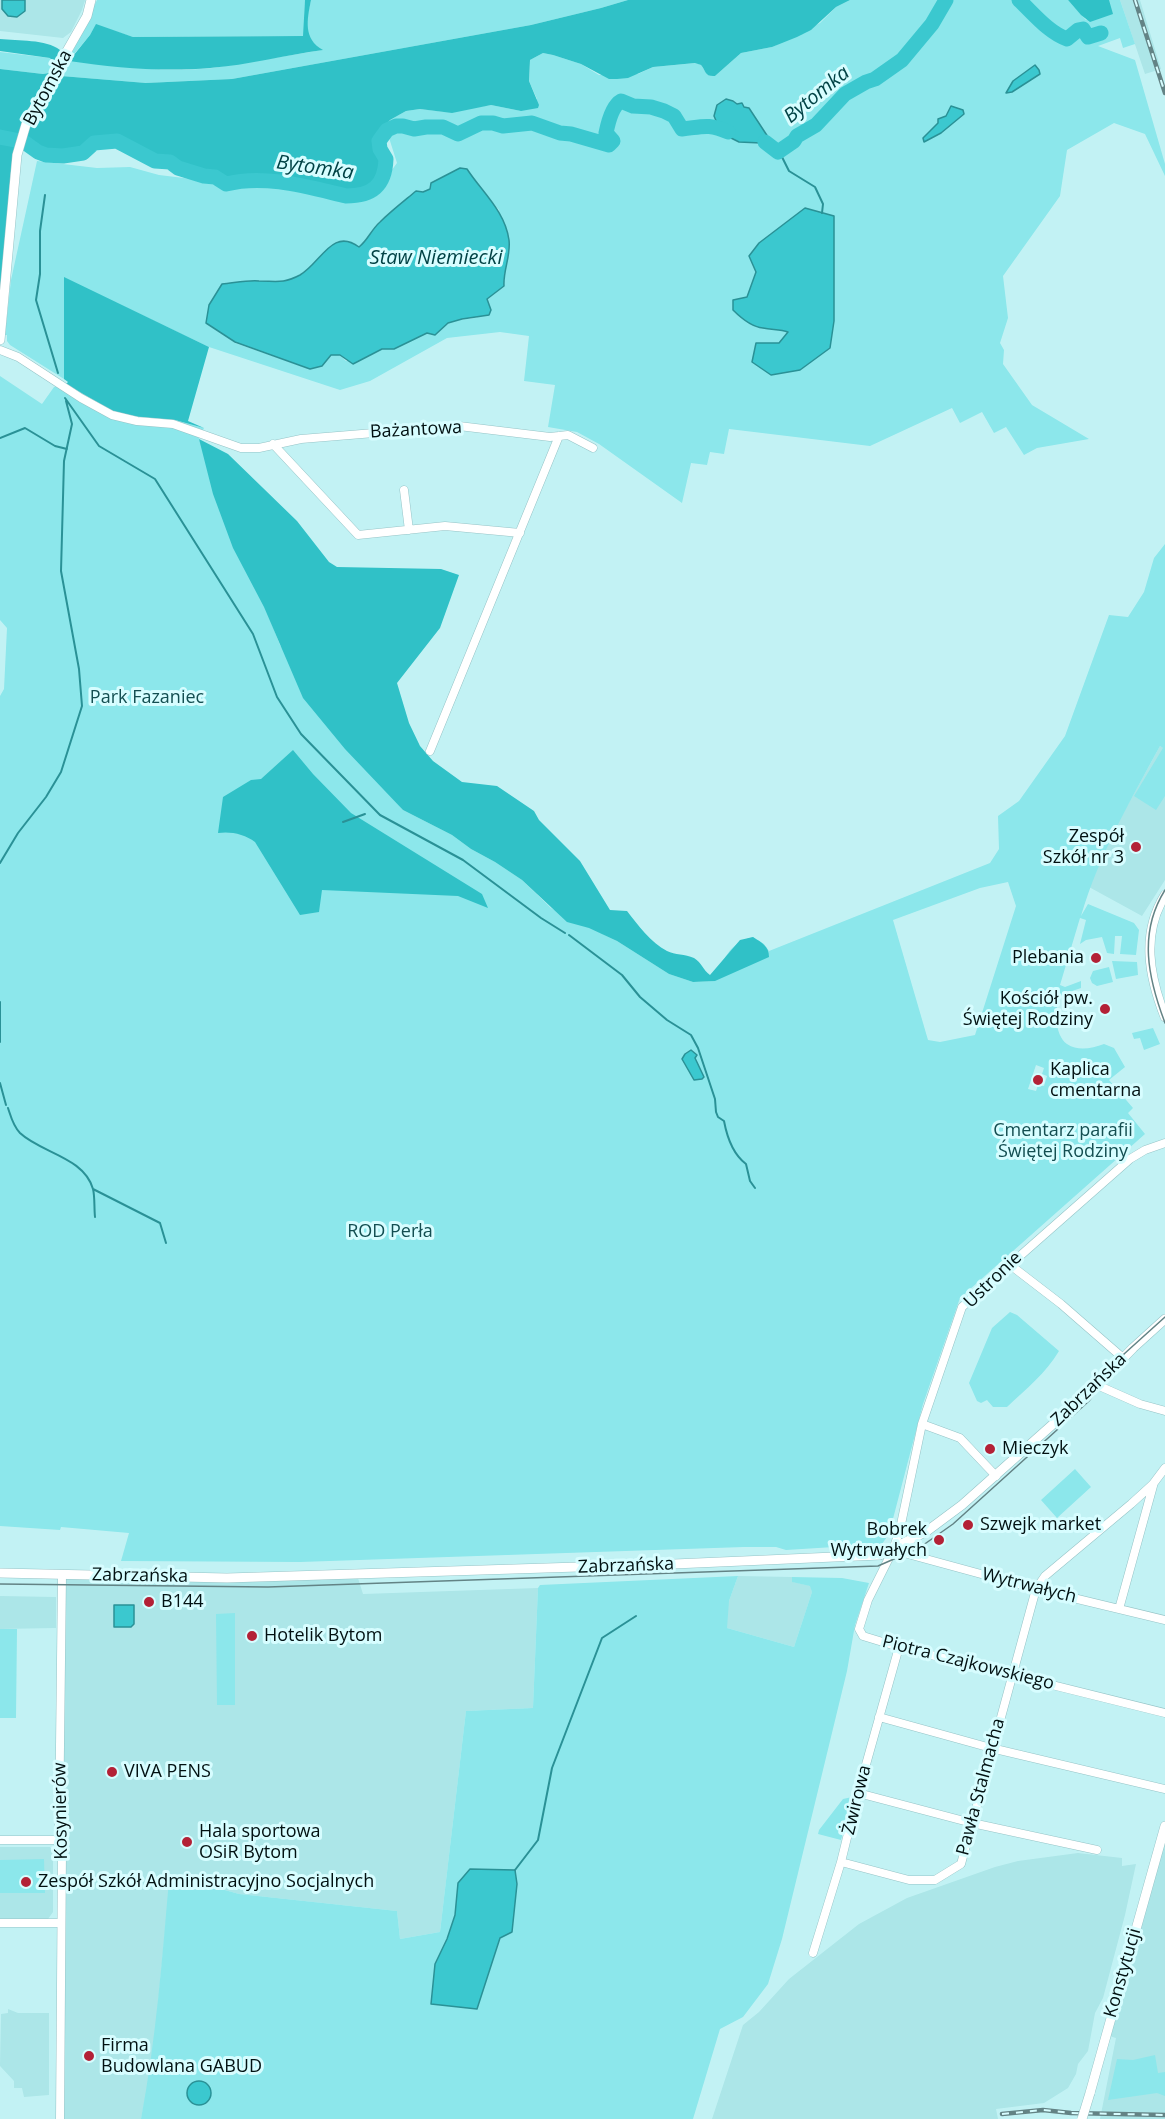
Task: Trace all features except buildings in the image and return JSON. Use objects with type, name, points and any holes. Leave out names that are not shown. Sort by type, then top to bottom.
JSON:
[{"type":"street","name":"Bytomska","points":[[0,340],[17,155],[27,121],[87,16],[91,0]]},
{"type":"street","name":"Bażantowa","points":[[0,350],[18,357],[81,398],[122,418],[173,424],[241,448],[259,448],[327,437],[446,426],[568,435],[592,448]]},
{"type":"street","points":[[430,751],[559,436]]},
{"type":"street","points":[[273,444],[357,535],[445,526],[520,533]]},
{"type":"street","points":[[404,490],[409,530]]},
{"type":"street","points":[[1165,895],[1154,918],[1149,947],[1152,978],[1165,1017]]},
{"type":"street","name":"Ustronie","points":[[893,1550],[900,1529],[922,1424],[962,1307],[1130,1159],[1145,1149],[1165,1143]]},
{"type":"street","points":[[1009,1264],[1061,1304],[1123,1358]]},
{"type":"street","name":"Zabrzańska","points":[[0,1573],[227,1578],[880,1555],[934,1527],[996,1476],[1097,1385],[1165,1319]]},
{"type":"street","points":[[1097,1385],[1140,1404],[1165,1411]]},
{"type":"street","points":[[922,1424],[960,1438],[996,1476]]},
{"type":"street","points":[[1036,1589],[1045,1576],[1153,1484],[1165,1468]]},
{"type":"street","points":[[1119,1609],[1153,1484]]},
{"type":"street","name":"Wytrwałych","points":[[893,1550],[1036,1589],[1165,1620]]},
{"type":"street","name":"Piotra Czajkowskiego","points":[[893,1550],[868,1600],[859,1629],[862,1636],[1165,1713]]},
{"type":"street","name":"Kosynierów","points":[[60,2119],[62,1575]]},
{"type":"street","name":"Pawła Stalmacha","points":[[841,1862],[909,1880],[935,1880],[961,1864],[1036,1589]]},
{"type":"street","name":"Żwirowa","points":[[813,1953],[841,1862],[899,1647]]},
{"type":"street","points":[[879,1718],[991,1748],[1165,1789]]},
{"type":"street","points":[[858,1793],[972,1823],[1097,1850]]},
{"type":"street","name":"Konstytucji","points":[[1082,2119],[1165,1826]]},
{"type":"street","points":[[0,1840],[60,1840]]},
{"type":"street","points":[[0,1923],[61,1923]]},
{"type":"shaded area","points":[[0,0],[85,0],[71,32],[63,38],[0,31]]},
{"type":"shaded area","points":[[305,0],[311,0],[309,35],[323,50],[238,65],[175,70],[104,66],[69,61],[96,24],[133,37],[303,36]]},
{"type":"shaded area","points":[[628,0],[850,0],[836,7],[811,30],[797,37],[772,47],[741,53],[715,76],[707,75],[701,65],[695,63],[653,67],[628,78],[609,79],[581,64],[543,53],[530,60],[529,81],[539,105],[538,108],[521,111],[491,105],[452,113],[420,109],[406,111],[390,120],[377,134],[375,149],[382,158],[380,171],[372,187],[355,193],[286,180],[255,179],[226,182],[217,176],[179,166],[176,162],[152,157],[120,139],[101,139],[89,143],[81,151],[55,154],[39,150],[26,140],[32,122],[61,76],[146,83],[232,79],[531,25]]},
{"type":"shaded area","points":[[1068,0],[1109,0],[1113,14],[1090,22]]},
{"type":"shaded area","points":[[1120,0],[1140,0],[1161,69],[1145,74]]},
{"type":"shaded area","points":[[0,39],[47,44],[60,50],[60,54],[53,62],[50,58],[0,51]]},
{"type":"shaded area","points":[[0,69],[49,73],[19,137],[0,134]]},
{"type":"shaded area","points":[[0,139],[16,143],[11,171],[2,287],[0,286]]},
{"type":"shaded area","points":[[64,277],[209,347],[188,421],[204,428],[175,420],[116,413],[66,384],[68,382],[64,379]]},
{"type":"shaded area","points":[[199,439],[228,454],[297,521],[329,562],[337,567],[441,569],[459,575],[440,628],[397,683],[409,723],[420,746],[433,761],[462,782],[497,786],[534,811],[539,820],[580,861],[610,910],[627,911],[650,939],[661,948],[694,958],[710,975],[740,940],[753,937],[766,947],[769,957],[715,981],[693,982],[669,974],[617,941],[589,928],[567,922],[522,880],[452,835],[403,810],[345,749],[303,698],[264,607],[233,548],[213,494]]},
{"type":"shaded area","name":"Zespół Szkół nr 3","points":[[1160,746],[1165,749],[1165,880],[1142,916],[1089,887],[1115,828]]},
{"type":"shaded area","points":[[293,750],[351,813],[482,894],[488,908],[458,896],[322,890],[319,912],[300,915],[255,842],[237,834],[218,833],[223,797],[251,780],[261,779]]},
{"type":"shaded area","points":[[62,1575],[357,1575],[363,1594],[538,1588],[533,1708],[466,1711],[440,1932],[400,1939],[397,1911],[239,1894],[214,1887],[170,1880],[151,2070],[141,2119],[60,2119]]},
{"type":"shaded area","points":[[738,1576],[792,1577],[793,1582],[811,1586],[812,1592],[794,1647],[720,1626]]},
{"type":"shaded area","points":[[0,1596],[56,1597],[56,1628],[0,1629]]},
{"type":"shaded area","points":[[1165,1826],[1165,2119],[1100,2119],[1116,2038],[1106,2035]]},
{"type":"shaded area","name":"Zespół Szkół Administracyjno Socjalnych","points":[[0,1847],[50,1847],[53,1851],[53,1912],[48,1919],[0,1919]]},
{"type":"shaded area","points":[[1078,1853],[1122,1858],[1122,1866],[1136,1864],[1103,1998],[1095,2013],[1088,2051],[1078,2064],[1076,2074],[1068,2088],[1044,2103],[996,2109],[998,2119],[712,2119],[743,2025],[759,2012],[789,1979],[859,1924],[907,1898],[995,1867],[1018,1861]]},
{"type":"shaded area","points":[[8,2009],[18,2013],[49,2013],[49,2095],[24,2097],[22,2088],[14,2088],[14,2081],[0,2066],[1,2014],[8,2013]]},
{"type":"green space","points":[[97,0],[305,0],[304,36],[133,37],[96,25],[69,60],[161,70],[185,70],[213,68],[322,50],[308,34],[311,0],[628,0],[531,25],[232,79],[146,83],[61,76]]},
{"type":"green space","points":[[850,0],[1068,0],[1086,20],[1109,0],[1120,0],[1135,44],[1123,48],[1120,38],[1098,46],[1135,60],[1165,164],[1165,176],[1145,134],[1114,123],[1067,150],[1060,196],[1003,276],[1008,318],[1000,343],[1004,350],[1003,364],[1032,405],[1089,439],[1037,448],[1024,455],[1006,427],[994,433],[982,412],[960,423],[952,408],[870,446],[729,429],[724,454],[710,452],[707,465],[691,463],[682,503],[599,444],[577,432],[548,427],[555,385],[524,381],[529,336],[500,332],[447,338],[370,381],[340,390],[209,347],[64,278],[64,379],[7,341],[7,335],[5,335],[11,280],[37,161],[97,168],[130,167],[159,175],[279,187],[335,198],[372,197],[397,163],[385,125],[390,120],[406,111],[420,109],[446,112],[491,105],[521,111],[537,99],[529,81],[530,60],[543,53],[581,64],[599,75],[638,74],[653,67],[696,63],[701,65],[707,74],[715,76],[741,53],[772,47],[820,23],[836,7]],"holes":[[[446,176],[477,184],[499,210],[505,268],[504,286],[487,299],[491,310],[481,316],[450,322],[437,333],[427,333],[394,349],[382,349],[368,357],[346,361],[340,355],[331,355],[322,366],[310,369],[235,343],[206,323],[209,305],[222,284],[290,280],[309,269],[339,241],[352,243],[359,248],[379,222],[416,191],[423,192],[430,189],[432,182]]]},
{"type":"green space","points":[[0,52],[50,58],[53,62],[49,73],[43,74],[0,69]]},
{"type":"green space","points":[[0,376],[42,404],[54,387],[66,384],[126,415],[175,420],[204,428],[199,439],[280,645],[403,810],[452,835],[495,862],[522,880],[551,908],[617,941],[669,974],[693,982],[714,981],[728,953],[738,943],[745,940],[753,937],[764,944],[769,951],[990,863],[999,849],[998,816],[1019,801],[1065,736],[1109,615],[1128,617],[1144,592],[1154,558],[1165,544],[1165,796],[1156,810],[1134,796],[1163,748],[1160,746],[1127,808],[1106,850],[1081,916],[1088,904],[1134,923],[1139,930],[1136,955],[1120,954],[1122,936],[1115,936],[1114,954],[1107,953],[1102,937],[1086,940],[1080,944],[1086,920],[1080,918],[1060,985],[1065,987],[1081,981],[1081,988],[1063,995],[1056,1013],[1060,1034],[1067,1044],[1081,1049],[1104,1044],[1114,1048],[1125,1067],[1109,1080],[1133,1108],[1128,1113],[1145,1134],[960,1298],[923,1404],[889,1534],[882,1544],[786,1550],[776,1547],[744,1547],[300,1562],[121,1561],[129,1533],[61,1527],[60,1530],[0,1526],[0,696],[4,689],[7,628],[0,620]],"holes":[[[1008,882],[1016,906],[975,1035],[940,1042],[928,1040],[893,920],[980,888]],[[1036,1065],[1044,1068],[1042,1074],[1047,1076],[1044,1086],[1038,1085],[1036,1091],[1028,1089]]]},
{"type":"green space","points":[[1112,961],[1137,962],[1138,975],[1116,979]]},
{"type":"green space","points":[[1109,967],[1113,982],[1097,986],[1092,983],[1090,978],[1093,971]]},
{"type":"green space","points":[[1153,1028],[1160,1044],[1144,1050],[1140,1038],[1134,1039],[1132,1033]]},
{"type":"green space","points":[[1010,1312],[1017,1315],[1059,1351],[1042,1374],[1007,1407],[993,1407],[987,1400],[981,1403],[977,1401],[969,1383],[992,1328]]},
{"type":"green space","points":[[1075,1469],[1091,1487],[1057,1518],[1041,1500]]},
{"type":"green space","points":[[738,1576],[729,1601],[727,1628],[794,1647],[812,1592],[810,1586],[792,1582],[792,1577],[842,1578],[869,1583],[855,1625],[847,1671],[782,1939],[768,1984],[743,2017],[720,2029],[693,2119],[141,2119],[155,2030],[169,1880],[214,1887],[239,1894],[397,1911],[400,1939],[440,1932],[466,1711],[533,1708],[538,1588],[540,1585]]},
{"type":"green space","points":[[235,1613],[235,1705],[217,1705],[216,1614]]},
{"type":"green space","points":[[0,1629],[17,1629],[16,1718],[0,1718]]},
{"type":"green space","points":[[852,1797],[841,1840],[818,1834],[843,1799]]},
{"type":"green space","points":[[44,1859],[45,1893],[0,1893],[0,1860]]},
{"type":"green space","points":[[1155,2055],[1158,2073],[1165,2072],[1165,2096],[1157,2093],[1108,2100],[1117,2059],[1133,2060]]},
{"type":"water","points":[[2,0],[25,0],[25,11],[17,17],[8,16],[2,9]]},
{"type":"water","points":[[1035,65],[1040,74],[1012,92],[1006,93],[1013,81]]},
{"type":"water","points":[[726,99],[737,104],[742,103],[744,107],[749,108],[770,140],[782,150],[782,154],[778,154],[761,143],[739,142],[717,131],[707,132],[710,123],[717,123],[714,116],[717,105]]},
{"type":"water","points":[[951,106],[963,110],[964,114],[941,133],[924,142],[923,138],[938,123],[938,119],[946,116]]},
{"type":"water","name":"Staw Niemiecki","points":[[460,168],[467,169],[492,202],[503,220],[509,240],[504,286],[487,299],[491,310],[489,315],[448,323],[435,335],[427,333],[394,349],[382,349],[353,364],[340,355],[331,355],[322,366],[310,369],[235,342],[206,323],[209,305],[222,284],[289,280],[307,270],[334,244],[341,241],[350,242],[359,247],[380,222],[416,191],[423,192],[430,189],[431,183]]},
{"type":"water","points":[[805,208],[834,216],[834,321],[830,348],[800,370],[771,375],[752,362],[756,343],[779,343],[788,332],[751,324],[733,310],[733,300],[747,297],[756,272],[749,256],[759,243]]},
{"type":"water","points":[[691,1050],[697,1055],[695,1058],[704,1077],[702,1079],[694,1080],[682,1059]]},
{"type":"water","points":[[114,1605],[134,1605],[134,1624],[131,1627],[114,1627]]},
{"type":"water","points":[[470,1869],[515,1870],[517,1884],[512,1932],[500,1938],[477,2009],[431,2004],[435,1964],[455,1915],[458,1883]]},
{"type":"water","points":[[199,2081],[207,2085],[211,2093],[207,2101],[199,2105],[191,2101],[187,2093],[191,2085]]},
{"type":"waterway","name":"Bytomka","points":[[765,142],[778,152],[794,141],[797,136],[816,125],[845,94],[875,79],[902,60],[932,24],[946,0]]},
{"type":"waterway","name":"Bytomka","points":[[1019,0],[1047,27],[1067,39],[1078,30],[1083,29],[1088,37],[1101,33]]},
{"type":"waterway","name":"Bytomka","points":[[24,142],[46,155],[63,156],[83,153],[94,143],[117,141],[155,161],[170,162],[178,168],[215,177],[226,184],[241,181],[271,181],[355,196],[370,191],[380,183],[386,159],[380,149],[379,141],[387,130],[396,126],[414,129],[443,127],[458,134],[481,123],[503,126],[532,123],[560,133],[609,145],[613,141],[606,133],[608,124],[613,111],[621,101],[633,106],[651,107],[664,111],[674,116],[682,129],[710,127],[728,132]]},
{"type":"waterway","name":"Bytomka","points":[[0,137],[15,140]]},
{"type":"waterway","points":[[780,153],[789,171],[815,187],[823,204],[822,213]]},
{"type":"waterway","points":[[45,195],[40,231],[40,274],[36,300],[58,373]]},
{"type":"waterway","points":[[65,398],[99,446],[155,479],[253,634],[277,697],[301,734],[380,815],[463,860],[565,933]]},
{"type":"waterway","points":[[0,863],[61,772],[82,706],[79,669],[61,571],[64,461],[72,424],[66,401]]},
{"type":"waterway","points":[[0,438],[25,428],[55,446],[67,449]]},
{"type":"waterway","points":[[343,822],[365,814]]},
{"type":"waterway","points":[[569,935],[622,975],[640,997],[667,1020],[691,1035],[698,1048],[715,1099],[718,1117],[724,1121],[732,1145],[746,1164],[750,1181],[755,1188]]},
{"type":"waterway","points":[[0,1002],[0,1042]]},
{"type":"waterway","points":[[0,1083],[6,1105]]},
{"type":"waterway","points":[[8,1108],[20,1133],[39,1146],[71,1162],[88,1178],[94,1192],[95,1217]]},
{"type":"waterway","points":[[93,1189],[160,1223],[166,1243]]},
{"type":"waterway","points":[[515,1870],[538,1840],[552,1768],[602,1638],[636,1616]]},
{"type":"tram line","points":[[1165,890],[1151,923],[1148,956],[1154,989],[1165,1023]]},
{"type":"tram line","points":[[0,1584],[268,1587],[878,1566],[919,1548],[953,1524],[1089,1401],[1124,1354],[1165,1317]]},
{"type":"railway","points":[[1135,0],[1165,93]]},
{"type":"railway","points":[[1002,2114],[1043,2110],[1071,2113],[1165,2115]]},
{"type":"place","name":"Zespół Szkół nr 3","points":[[1136,847]]},
{"type":"place","name":"Plebania","points":[[1096,958]]},
{"type":"place","name":"Kościół pw. Świętej Rodziny","points":[[1105,1009]]},
{"type":"place","name":"Kaplica cmentarna","points":[[1038,1080]]},
{"type":"place","name":"Mieczyk","points":[[990,1449]]},
{"type":"place","name":"Szwejk market","points":[[968,1525]]},
{"type":"place","name":"Bobrek Wytrwałych","points":[[939,1540]]},
{"type":"place","name":"B144","points":[[149,1602]]},
{"type":"place","name":"Hotelik Bytom","points":[[252,1636]]},
{"type":"place","name":"VIVA PENS","points":[[112,1772]]},
{"type":"place","name":"Hala sportowa OSiR Bytom","points":[[187,1842]]},
{"type":"place","name":"Zespół Szkół Administracyjno Socjalnych","points":[[26,1882]]},
{"type":"place","name":"Firma Budowlana GABUD","points":[[89,2056]]},
{"type":"park label","name":"Park Fazaniec","points":[[147,698]]},
{"type":"park label","name":"Cmentarz parafii Świętej Rodziny","points":[[1063,1141]]},
{"type":"park label","name":"ROD Perła","points":[[390,1232]]}]
